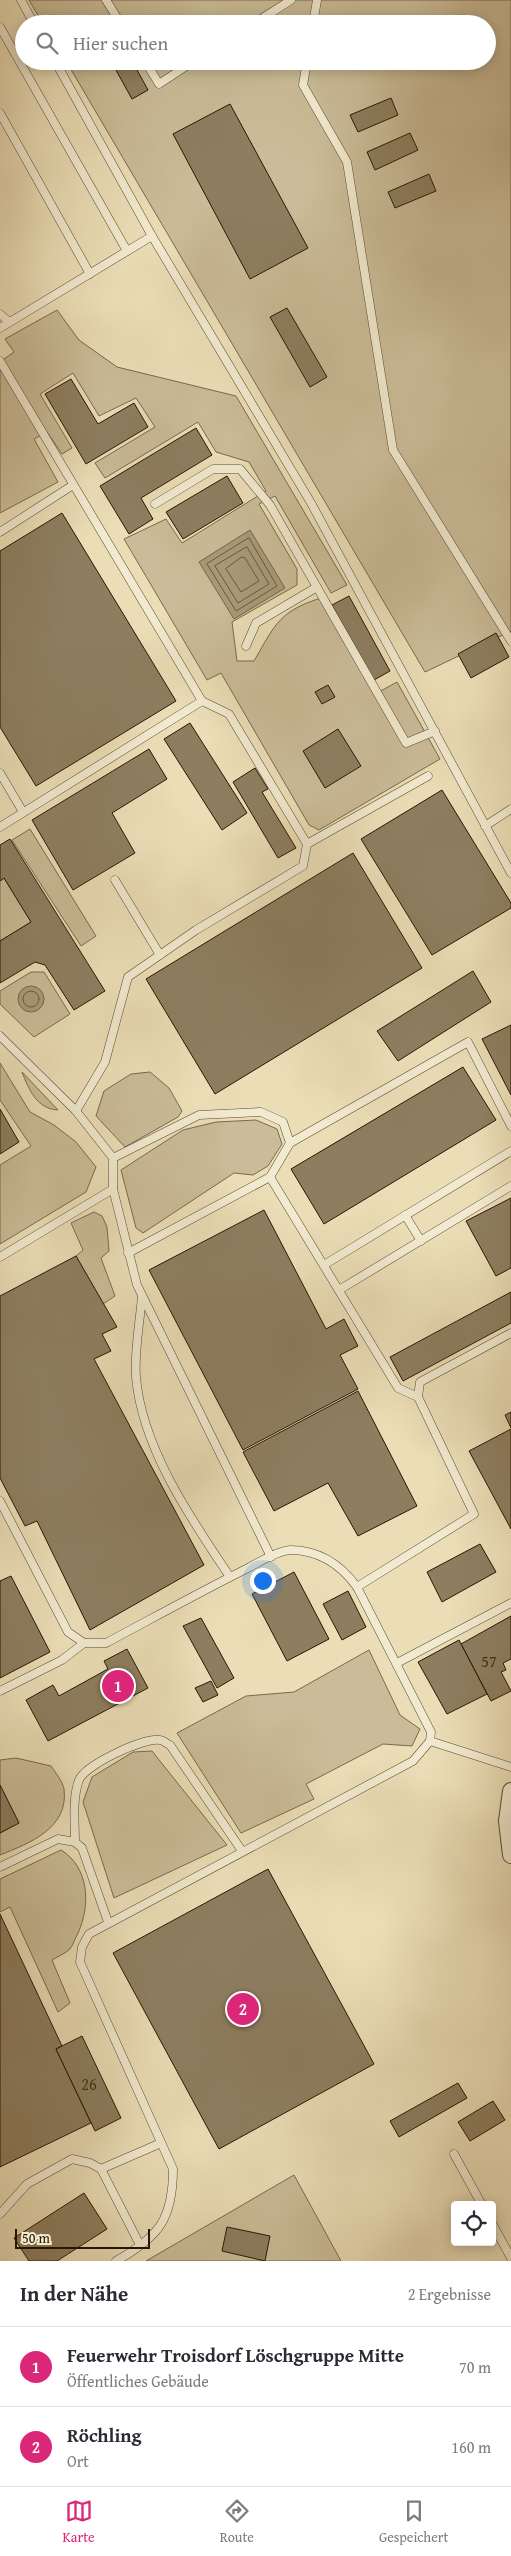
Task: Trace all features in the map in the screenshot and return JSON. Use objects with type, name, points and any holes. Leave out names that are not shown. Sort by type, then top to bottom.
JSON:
[{"type":"street","points":[[511,1791],[507,1821],[511,1855]]},
{"type":"lane","points":[[21,0],[29,15]]},
{"type":"lane","points":[[106,0],[115,15]]},
{"type":"lane","points":[[267,15],[291,0]]},
{"type":"lane","points":[[314,15],[317,0]]},
{"type":"lane","points":[[0,27],[15,53]]},
{"type":"lane","points":[[24,70],[127,251]]},
{"type":"lane","points":[[60,70],[152,236],[311,503],[511,872]]},
{"type":"lane","points":[[150,70],[159,84],[180,70]]},
{"type":"lane","points":[[306,70],[303,85],[347,162],[393,450],[511,641]]},
{"type":"lane","points":[[0,113],[90,274]]},
{"type":"lane","points":[[0,328],[152,236]]},
{"type":"lane","points":[[0,314],[9,322]]},
{"type":"lane","points":[[0,360],[202,701],[229,714],[308,844],[303,866],[196,930],[128,977],[105,1062],[76,1111]]},
{"type":"lane","points":[[155,504],[213,469],[240,468],[270,505],[406,742],[435,732]]},
{"type":"lane","points":[[0,532],[73,486]]},
{"type":"lane","points":[[246,646],[256,623],[317,587]]},
{"type":"lane","points":[[0,827],[202,701]]},
{"type":"lane","points":[[0,773],[23,812]]},
{"type":"lane","points":[[308,844],[428,776]]},
{"type":"lane","points":[[485,826],[511,809]]},
{"type":"lane","points":[[115,880],[160,955]]},
{"type":"lane","points":[[0,1036],[76,1111],[113,1158],[113,1189],[128,1253],[142,1294],[271,1557]]},
{"type":"lane","points":[[128,1253],[270,1177],[290,1143],[468,1042],[511,1126]]},
{"type":"lane","points":[[113,1158],[199,1115],[261,1112],[283,1122],[290,1143]]},
{"type":"lane","points":[[324,1265],[511,1151]]},
{"type":"lane","points":[[270,1177],[398,1388],[418,1397]]},
{"type":"lane","points":[[339,1290],[511,1186]]},
{"type":"lane","points":[[0,1257],[113,1189]]},
{"type":"lane","points":[[405,1215],[421,1241]]},
{"type":"lane","points":[[142,1294],[136,1376],[145,1418],[154,1444],[191,1519],[230,1576]]},
{"type":"lane","points":[[357,1587],[474,1514],[418,1397],[420,1382],[511,1333]]},
{"type":"lane","points":[[0,1501],[68,1632],[84,1643],[106,1644],[230,1576],[288,1550],[302,1551],[324,1557],[345,1570],[357,1587],[430,1725],[430,1741],[413,1761],[108,1922],[89,1934],[82,1947],[80,1962],[173,2169],[172,2201],[165,2220],[156,2233],[116,2261]]},
{"type":"lane","points":[[397,1663],[511,1603]]},
{"type":"lane","points":[[0,1690],[62,1660],[84,1643]]},
{"type":"lane","points":[[75,1842],[75,1802],[79,1778],[93,1764],[147,1741],[160,1740],[170,1745],[242,1851]]},
{"type":"lane","points":[[430,1741],[511,1767]]},
{"type":"lane","points":[[0,1867],[58,1839],[75,1842],[82,1848],[108,1922]]},
{"type":"lane","points":[[0,2214],[27,2184],[72,2159],[101,2169],[161,2143]]},
{"type":"lane","points":[[454,2154],[480,2201]]},
{"type":"lane","points":[[101,2169],[140,2245]]},
{"type":"lane","points":[[496,2230],[511,2258]]},
{"type":"shaded area","points":[[29,0],[511,0],[511,631],[425,672],[71,70],[496,70],[496,15],[38,15]]},
{"type":"shaded area","points":[[57,310],[79,340],[117,367],[236,396],[347,585],[331,593],[275,496],[259,504],[297,569],[297,585],[232,622],[237,661],[254,661],[280,620],[297,608],[324,597],[377,693],[397,682],[440,759],[319,830],[309,825],[221,673],[207,680],[124,539],[166,519],[182,543],[266,491],[249,462],[216,452],[198,422],[105,478],[95,463],[155,427],[136,398],[99,416],[73,373],[40,394],[72,448],[62,454],[47,432],[34,439],[58,482],[0,513],[0,362],[14,352],[5,339]]},
{"type":"shaded area","points":[[30,829],[96,936],[81,946],[12,840]]},
{"type":"shaded area","points":[[4,878],[31,922],[0,941],[0,881]]},
{"type":"shaded area","points":[[31,972],[44,972],[70,1014],[34,1037],[0,1004],[0,991]]},
{"type":"shaded area","points":[[0,1063],[30,1112],[54,1125],[76,1142],[96,1167],[86,1192],[0,1244],[0,1165],[31,1146],[0,1100]]},
{"type":"shaded area","points":[[22,1072],[58,1110],[51,1109],[39,1102],[31,1092]]},
{"type":"shaded area","points":[[150,1072],[169,1088],[182,1111],[178,1117],[125,1147],[96,1116],[104,1091],[131,1074]]},
{"type":"shaded area","points":[[256,1120],[277,1129],[282,1144],[268,1166],[253,1175],[234,1173],[143,1233],[136,1228],[121,1170],[183,1130],[216,1122]]},
{"type":"shaded area","points":[[94,1212],[102,1216],[107,1227],[109,1251],[101,1258],[115,1296],[103,1304],[76,1256],[83,1250],[71,1223]]},
{"type":"shaded area","points":[[369,1650],[400,1715],[420,1729],[412,1746],[383,1744],[306,1784],[314,1799],[241,1833],[177,1733],[246,1696],[294,1692]]},
{"type":"shaded area","points":[[152,1751],[227,1845],[114,1898],[83,1802],[92,1777],[133,1752]]},
{"type":"shaded area","points":[[16,1758],[51,1766],[63,1786],[64,1803],[54,1824],[45,1832],[35,1839],[0,1855],[0,1833],[19,1823],[0,1785],[0,1760]]},
{"type":"shaded area","points":[[61,1850],[77,1866],[85,1887],[86,1899],[82,1922],[72,1946],[69,1950],[52,1960],[70,2003],[58,2012],[10,1907],[0,1912],[0,1879]]},
{"type":"shaded area","points":[[294,2175],[341,2261],[146,2261]]},
{"type":"water","points":[[250,530],[285,588],[234,619],[199,562]]},
{"type":"water","points":[[31,986],[40,990],[44,999],[40,1008],[31,1012],[22,1008],[18,999],[22,990]]},
{"type":"building","points":[[116,70],[137,70],[148,90],[132,99]]},
{"type":"building","points":[[391,98],[398,115],[358,132],[350,115]]},
{"type":"building","points":[[230,104],[308,248],[250,279],[173,134]]},
{"type":"building","points":[[410,133],[418,150],[375,170],[367,152]]},
{"type":"building","points":[[429,174],[436,191],[395,208],[388,192]]},
{"type":"building","points":[[287,308],[327,377],[310,387],[270,317]]},
{"type":"building","points":[[71,379],[98,424],[134,403],[148,427],[86,464],[45,394]]},
{"type":"building","points":[[196,428],[212,455],[141,498],[153,519],[129,534],[100,486]]},
{"type":"building","points":[[227,476],[243,503],[183,539],[166,512]]},
{"type":"building","points":[[62,513],[176,701],[36,786],[0,727],[0,551]]},
{"type":"building","points":[[349,596],[390,671],[374,680],[332,605]]},
{"type":"building","points":[[496,633],[509,657],[471,678],[458,654]]},
{"type":"building","points":[[328,685],[335,697],[322,704],[315,692]]},
{"type":"building","points":[[190,723],[247,813],[222,830],[164,739]]},
{"type":"building","points":[[338,729],[361,766],[325,788],[303,751]]},
{"type":"building","points":[[149,749],[167,779],[112,813],[135,853],[73,890],[32,820]]},
{"type":"building","points":[[255,768],[268,789],[262,792],[296,848],[278,858],[233,782]]},
{"type":"building","points":[[442,790],[511,903],[511,908],[432,955],[361,839]]},
{"type":"building","points":[[10,839],[105,991],[74,1010],[45,965],[35,962],[0,983],[0,941],[31,922],[4,878],[0,881],[0,845]]},
{"type":"building","points":[[353,853],[422,968],[215,1094],[146,979]]},
{"type":"building","points":[[473,971],[491,1002],[398,1061],[377,1031]]},
{"type":"building","points":[[511,1025],[511,1095],[482,1039]]},
{"type":"building","points":[[463,1067],[496,1120],[324,1224],[291,1169]]},
{"type":"building","points":[[0,1109],[19,1142],[0,1154]]},
{"type":"building","points":[[511,1198],[511,1268],[496,1276],[466,1221]]},
{"type":"building","points":[[264,1210],[326,1329],[344,1319],[358,1346],[340,1355],[358,1389],[243,1450],[149,1270]]},
{"type":"building","points":[[76,1256],[117,1327],[102,1334],[111,1351],[94,1359],[204,1565],[90,1630],[37,1521],[25,1526],[0,1478],[0,1296]]},
{"type":"building","points":[[511,1292],[511,1323],[403,1381],[390,1357]]},
{"type":"building","points":[[358,1391],[417,1506],[358,1536],[328,1483],[274,1511],[243,1452]]},
{"type":"building","points":[[511,1412],[511,1428],[505,1415]]},
{"type":"building","points":[[511,1429],[511,1529],[469,1451]]},
{"type":"building","points":[[480,1544],[496,1572],[442,1602],[427,1572]]},
{"type":"building","points":[[294,1572],[329,1639],[287,1661],[252,1594]]},
{"type":"building","points":[[11,1576],[50,1652],[0,1678],[0,1581]]},
{"type":"building","points":[[348,1591],[366,1627],[342,1640],[323,1604]]},
{"type":"building","points":[[511,1616],[511,1659],[503,1663],[506,1670],[501,1672],[511,1691],[491,1701],[461,1644]]},
{"type":"building","points":[[201,1618],[234,1678],[217,1688],[183,1626]]},
{"type":"building","points":[[459,1640],[487,1694],[447,1714],[418,1662]]},
{"type":"building","points":[[127,1649],[148,1688],[48,1741],[26,1700],[53,1685],[59,1696],[108,1669],[104,1661]]},
{"type":"building","points":[[211,1681],[218,1695],[203,1702],[195,1688]]},
{"type":"building","points":[[0,1785],[19,1823],[0,1833]]},
{"type":"building","points":[[268,1869],[374,2064],[219,2149],[113,1953]]},
{"type":"building","points":[[0,1914],[62,2046],[56,2049],[91,2123],[0,2167]]},
{"type":"building","points":[[82,2036],[121,2118],[95,2131],[56,2049]]},
{"type":"building","points":[[458,2083],[467,2098],[399,2137],[390,2121]]},
{"type":"building","points":[[493,2101],[505,2120],[470,2141],[458,2122]]},
{"type":"building","points":[[84,2193],[107,2229],[57,2261],[29,2261],[14,2238]]},
{"type":"building","points":[[227,2227],[270,2236],[265,2261],[222,2251]]},
{"type":"place","name":"Feuerwehr Troisdorf Löschgruppe Mitte","points":[[118,1686]]},
{"type":"place","name":"Röchling","points":[[243,2009]]}]
